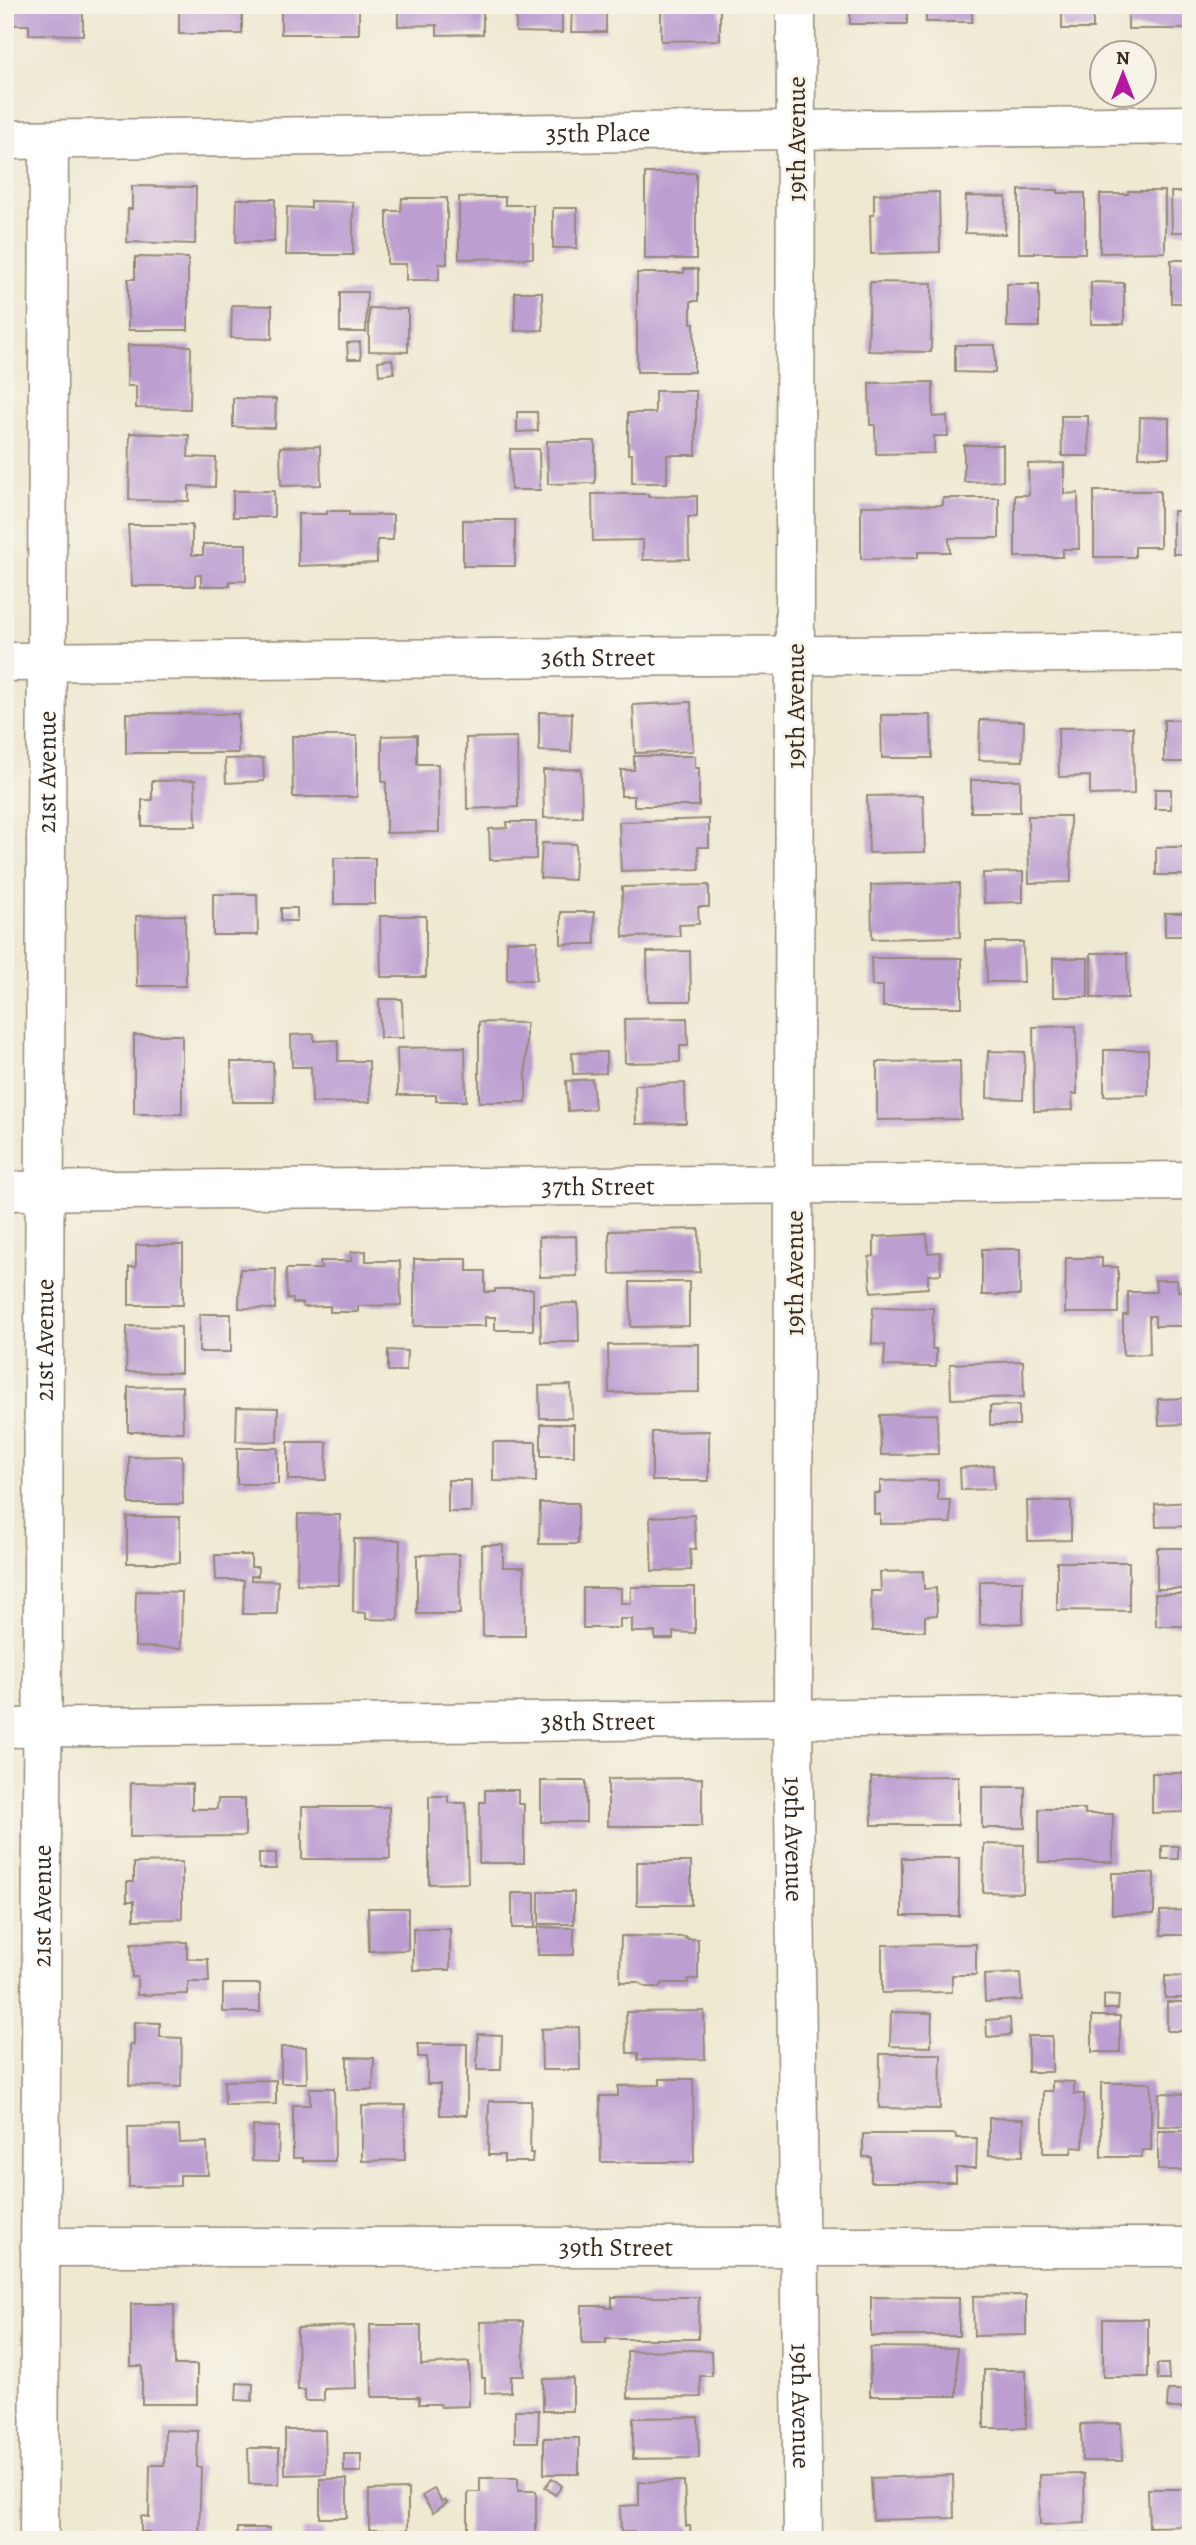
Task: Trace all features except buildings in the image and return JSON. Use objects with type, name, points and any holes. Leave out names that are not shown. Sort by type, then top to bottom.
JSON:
[{"type":"street","name":"19th Avenue","points":[[796,5],[793,1719],[803,2540]]},
{"type":"street","name":"35th Place","points":[[5,140],[1191,125]]},
{"type":"street","name":"21st Avenue","points":[[39,2540],[49,140]]},
{"type":"street","name":"36th Street","points":[[5,662],[1191,652]]},
{"type":"street","name":"37th Street","points":[[5,1191],[1191,1181]]},
{"type":"street","name":"38th Street","points":[[5,1728],[1191,1714]]},
{"type":"street","name":"39th Street","points":[[40,2247],[1191,2247]]}]
